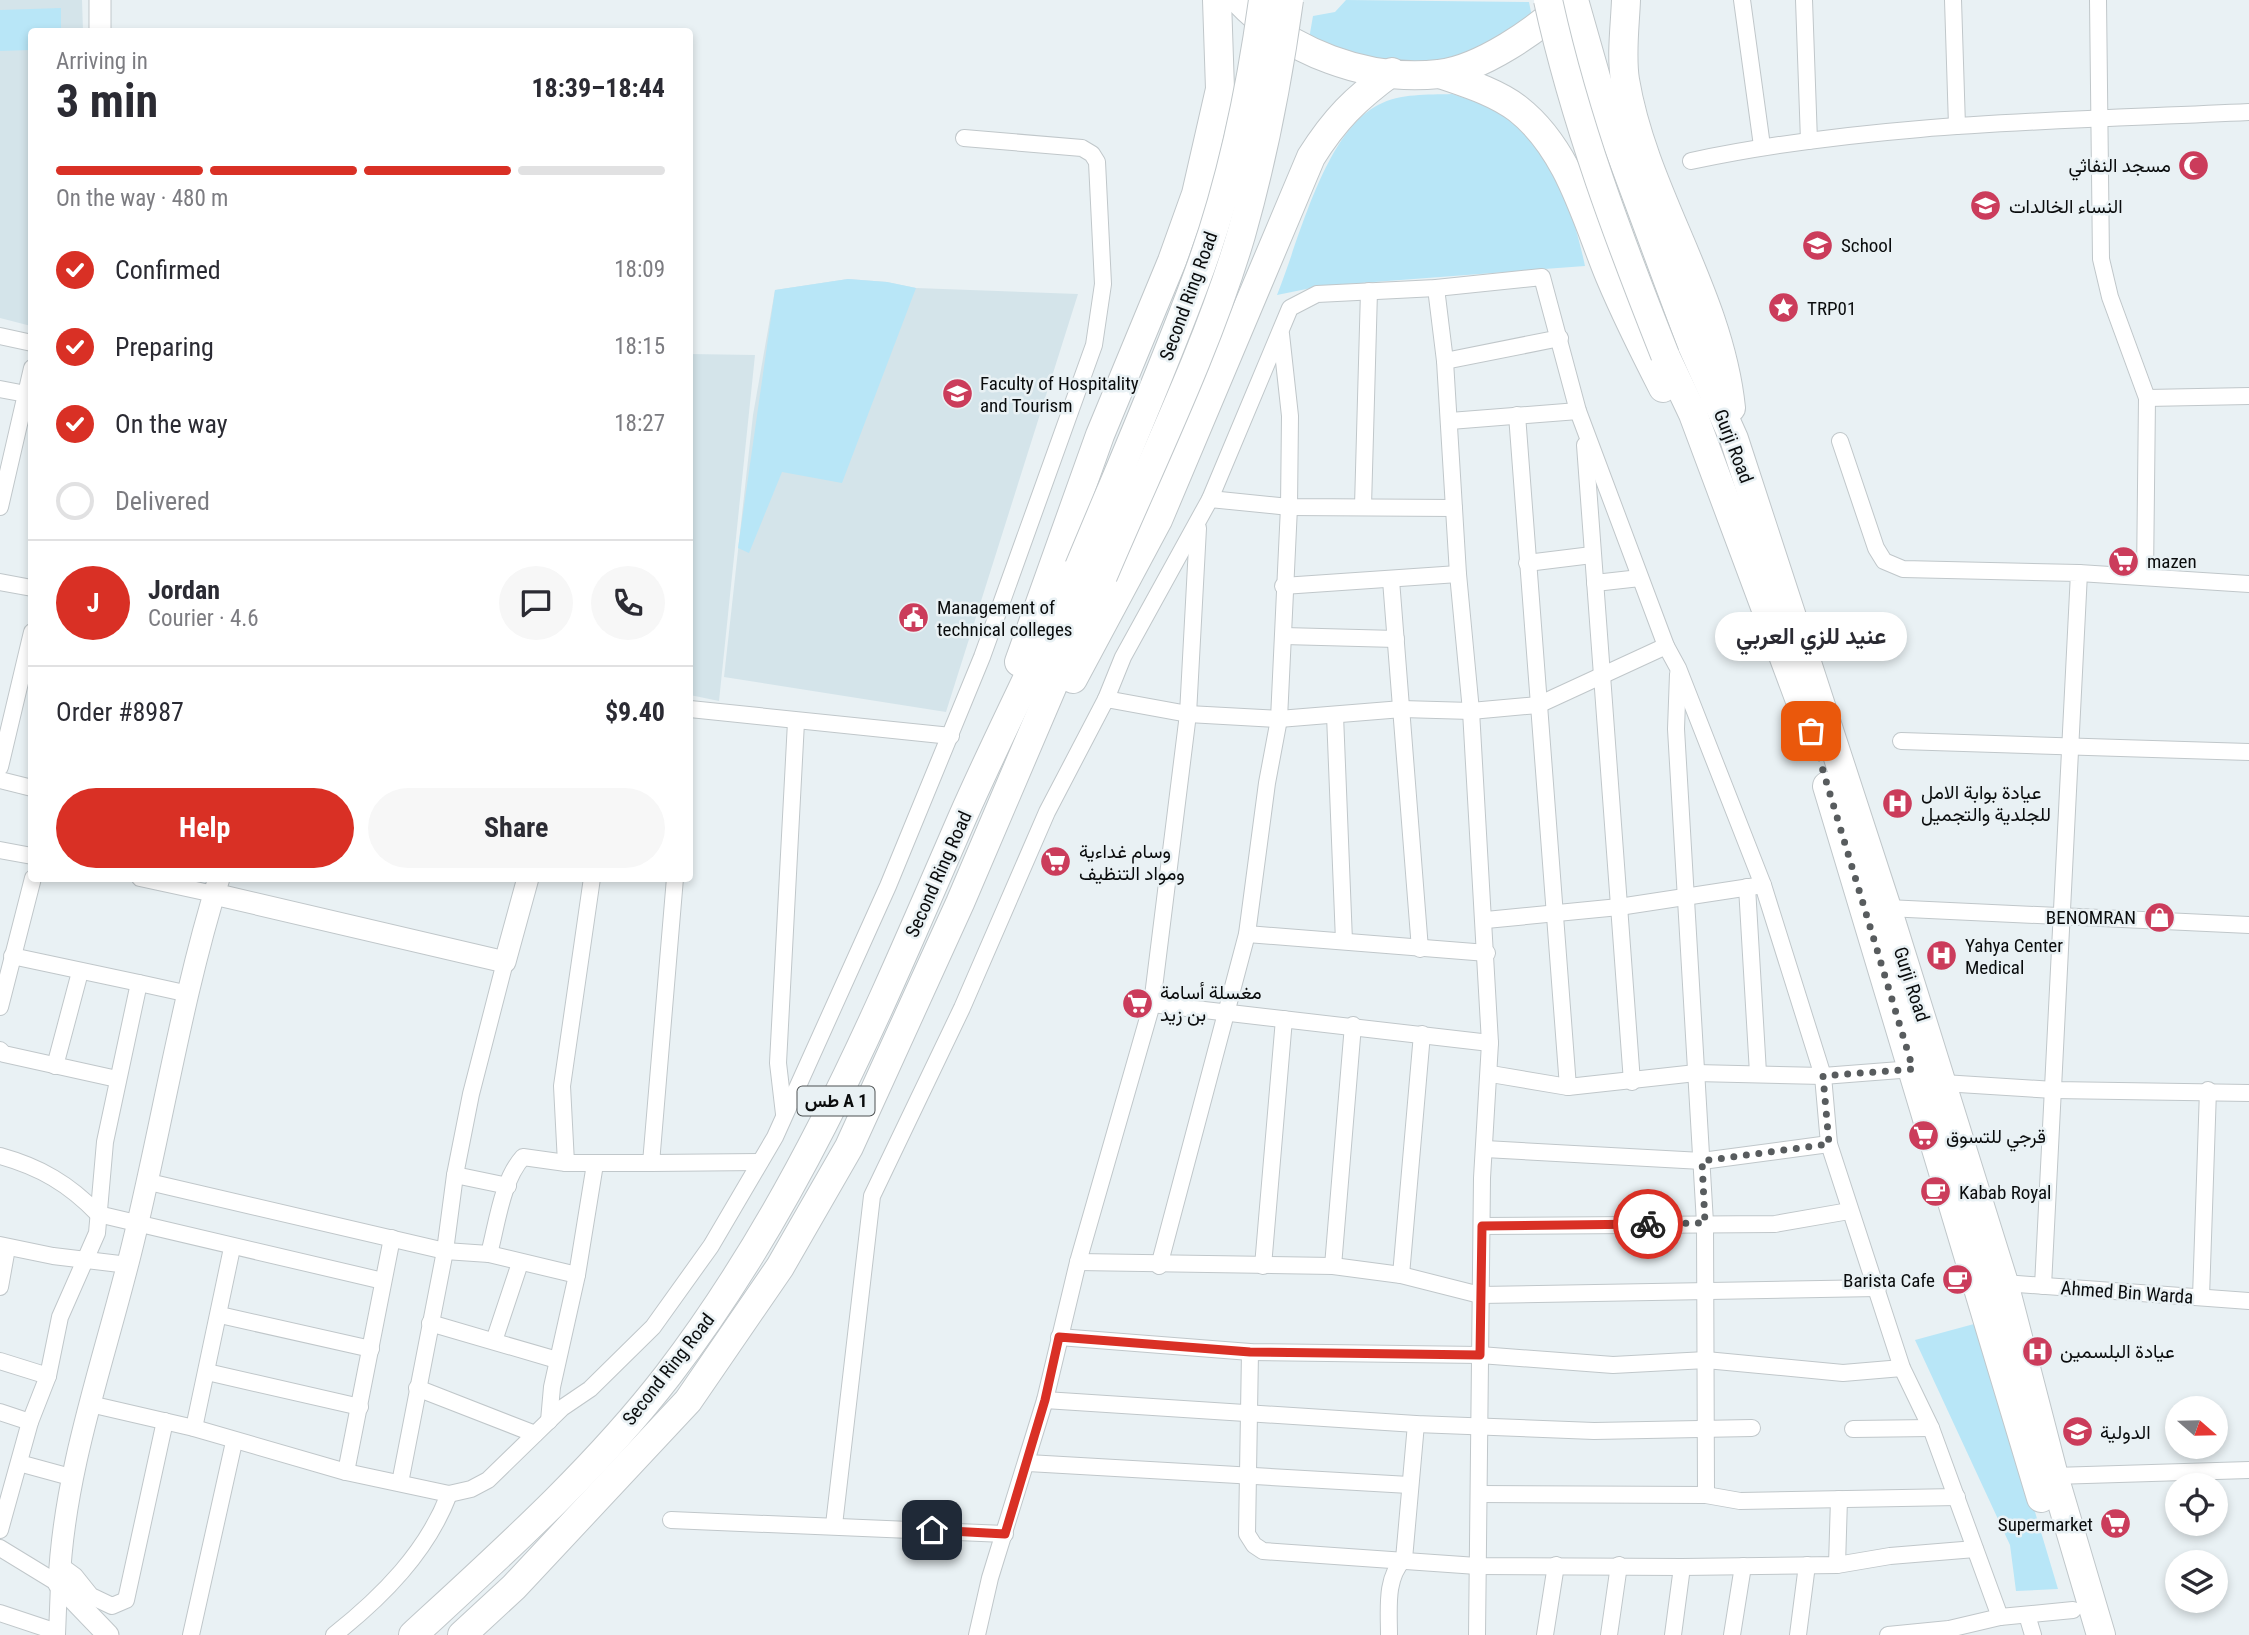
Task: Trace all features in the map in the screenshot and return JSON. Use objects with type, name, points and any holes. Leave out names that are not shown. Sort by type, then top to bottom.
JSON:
[{"type":"highway","points":[[968,807],[1100,435],[1172,261],[1196,194],[1220,89],[1217,0]]},
{"type":"highway","points":[[1239,0],[1272,30],[1309,52],[1350,66],[1392,72],[1440,74],[1487,92],[1517,108],[1543,133],[1571,182],[1632,326],[1678,416],[1711,464]]},
{"type":"highway","name":"Second Ring Road","points":[[462,1635],[514,1587],[688,1401],[780,1267],[849,1147],[997,818],[1074,636],[1091,571],[1197,278],[1227,182],[1244,110],[1262,0]]},
{"type":"highway","points":[[1091,571],[1206,331],[1240,237],[1265,145],[1289,0]]},
{"type":"highway","name":"Gurji Road","points":[[1548,0],[1580,126],[1613,221],[1711,464],[1811,731],[2077,1622]]},
{"type":"highway","points":[[1440,74],[1515,43],[1567,0]]},
{"type":"highway","name":"Gurji Road","points":[[1574,0],[1607,116],[1691,342],[1734,439],[1887,908],[2004,1283],[2054,1476],[2101,1635]]},
{"type":"highway","points":[[1626,0],[1625,80],[1643,144],[1718,337],[1729,388],[1734,439]]},
{"type":"highway","points":[[997,818],[1158,520],[1311,157],[1331,123],[1357,97],[1392,72]]},
{"type":"highway","name":"Second Ring Road","points":[[413,1635],[583,1474],[667,1376],[743,1270],[811,1153],[853,1068],[968,807],[1091,571]]},
{"type":"street","points":[[100,0],[100,28]]},
{"type":"street","points":[[1742,0],[1762,146]]},
{"type":"street","points":[[1804,0],[1809,141]]},
{"type":"street","points":[[1953,0],[1956,126]]},
{"type":"street","points":[[2098,0],[2102,120],[2101,259],[2110,297],[2147,398],[2145,577]]},
{"type":"street","points":[[1691,161],[1762,146],[1956,126],[2249,112]]},
{"type":"street","points":[[90,1404],[194,1428],[234,1442],[346,1472],[449,1494],[471,1489],[488,1480],[562,1408],[590,1389],[662,1316],[711,1246],[784,1116],[951,736],[1094,345],[1104,284],[1097,162],[1092,154],[1082,148],[964,138]]},
{"type":"street","points":[[834,1525],[872,1196],[979,971],[1046,812],[1106,699],[1123,657],[1199,523],[1290,308],[1301,299],[1317,293],[1436,288],[1537,275],[1542,277],[1584,428],[1666,646],[1678,668],[1823,1076],[1829,1144],[1902,1368],[1931,1428],[2000,1617]]},
{"type":"street","points":[[1436,288],[1450,421],[1458,575],[1486,920],[1491,1074],[1485,1149],[1480,1295],[1477,1635]]},
{"type":"street","points":[[1363,506],[1369,291]]},
{"type":"street","points":[[1159,1266],[1228,1014],[1247,934],[1267,783],[1279,719],[1284,636],[1283,586],[1289,507],[1290,416],[1280,332]]},
{"type":"street","points":[[0,336],[28,342]]},
{"type":"street","points":[[1445,361],[1560,338]]},
{"type":"street","points":[[0,507],[28,385]]},
{"type":"street","points":[[0,389],[26,394]]},
{"type":"street","points":[[2147,398],[2249,396]]},
{"type":"street","points":[[1450,421],[1578,411]]},
{"type":"street","points":[[1517,415],[1568,1087]]},
{"type":"street","points":[[1584,428],[1632,1082]]},
{"type":"street","points":[[1840,441],[1876,548],[1884,561],[1903,569],[2079,573],[2249,584]]},
{"type":"street","points":[[1210,499],[1289,507],[1454,508]]},
{"type":"street","points":[[977,1635],[989,1578],[1028,1463],[1079,1262],[1152,1004],[1188,714],[1199,523]]},
{"type":"street","points":[[1527,563],[1592,555]]},
{"type":"street","points":[[2043,1286],[2079,573]]},
{"type":"street","points":[[1283,586],[1458,575]]},
{"type":"street","points":[[1595,583],[1640,578]]},
{"type":"street","points":[[1391,580],[1420,949]]},
{"type":"street","points":[[0,582],[28,587]]},
{"type":"street","points":[[1284,636],[1396,639]]},
{"type":"street","points":[[0,767],[4,725],[28,645]]},
{"type":"street","points":[[1106,699],[1188,714],[1279,719],[1402,709],[1471,711],[1538,705],[1666,646]]},
{"type":"street","points":[[1678,668],[1676,729],[1705,1223],[1706,1495]]},
{"type":"street","points":[[693,709],[951,736]]},
{"type":"street","points":[[1335,715],[1344,941]]},
{"type":"street","points":[[784,1116],[778,1063],[796,722]]},
{"type":"street","points":[[1901,741],[2249,752]]},
{"type":"street","points":[[0,780],[28,788]]},
{"type":"street","points":[[0,850],[28,855]]},
{"type":"street","points":[[0,1007],[32,882]]},
{"type":"street","points":[[175,882],[216,886],[505,962]]},
{"type":"street","points":[[400,1483],[445,1251],[454,1175],[471,1094],[527,882]]},
{"type":"street","points":[[566,1163],[562,1086],[591,882]]},
{"type":"street","points":[[650,1163],[675,882]]},
{"type":"street","points":[[0,1613],[57,1634],[61,1536],[90,1404],[149,1182],[189,995],[216,886]]},
{"type":"street","points":[[1486,920],[1685,899],[1755,886]]},
{"type":"street","points":[[1755,886],[1758,1073]]},
{"type":"street","points":[[1887,908],[2249,925]]},
{"type":"street","points":[[1247,934],[1487,953]]},
{"type":"street","points":[[12,956],[189,995]]},
{"type":"street","points":[[55,1066],[80,972]]},
{"type":"street","points":[[0,1530],[30,1422],[48,1376],[60,1317],[87,1261],[97,1233],[100,1178],[117,1079],[139,983]]},
{"type":"street","points":[[1152,1004],[1353,1025],[1490,1043]]},
{"type":"street","points":[[1263,1266],[1284,1019]]},
{"type":"street","points":[[1333,1266],[1353,1025]]},
{"type":"street","points":[[1401,1275],[1422,1034]]},
{"type":"street","points":[[0,1050],[4,1054],[117,1079]]},
{"type":"street","points":[[1491,1074],[1568,1087],[1696,1073],[1823,1076],[1913,1069]]},
{"type":"street","points":[[1943,1083],[2054,1090],[2208,1090],[2249,1093]]},
{"type":"street","points":[[2201,1297],[2208,1090]]},
{"type":"street","points":[[1485,1149],[1702,1161],[1829,1144]]},
{"type":"street","points":[[0,1156],[44,1171],[75,1189],[98,1214],[232,1248],[383,1281]]},
{"type":"street","points":[[489,1254],[508,1186],[517,1164],[523,1157],[595,1164],[760,1162]]},
{"type":"street","points":[[549,1421],[557,1360],[578,1275],[595,1164]]},
{"type":"street","points":[[454,1175],[508,1186]]},
{"type":"street","points":[[149,1182],[445,1251],[489,1254],[578,1275]]},
{"type":"street","points":[[1482,1226],[1775,1224],[1849,1210]]},
{"type":"street","points":[[346,1472],[391,1238]]},
{"type":"street","points":[[0,1287],[4,1246],[87,1261],[128,1265]]},
{"type":"street","points":[[194,1428],[232,1248]]},
{"type":"street","points":[[1079,1262],[1159,1266],[1333,1266],[1401,1275],[1480,1295],[1878,1288]]},
{"type":"street","points":[[494,1341],[520,1263]]},
{"type":"street","name":"Ahmed Bin Warda","points":[[2004,1283],[2249,1301]]},
{"type":"street","points":[[219,1315],[371,1349]]},
{"type":"street","points":[[430,1323],[557,1360]]},
{"type":"street","points":[[1059,1337],[1250,1352],[1480,1355],[1613,1365],[1706,1360],[1843,1373],[1902,1368]]},
{"type":"street","points":[[1250,1352],[1247,1534],[1254,1545],[1263,1551],[1477,1566],[1682,1567],[1837,1565],[1890,1556],[1975,1549]]},
{"type":"street","points":[[0,1361],[48,1376]]},
{"type":"street","points":[[207,1372],[360,1407]]},
{"type":"street","points":[[417,1388],[535,1434]]},
{"type":"street","points":[[1045,1400],[1251,1416],[1416,1424],[1594,1431],[1752,1428]]},
{"type":"street","points":[[0,1412],[30,1422]]},
{"type":"street","points":[[0,1548],[59,1575],[75,1576],[91,1596],[112,1606],[126,1600],[165,1421]]},
{"type":"street","points":[[1389,1635],[1390,1589],[1395,1568],[1404,1559],[1416,1424]]},
{"type":"street","points":[[1853,1429],[1931,1428]]},
{"type":"street","points":[[191,1635],[234,1442]]},
{"type":"street","points":[[19,1463],[74,1478]]},
{"type":"street","points":[[1028,1463],[1248,1478],[1409,1485]]},
{"type":"street","points":[[2054,1476],[2249,1469]]},
{"type":"street","points":[[334,1635],[390,1586],[439,1520],[449,1494]]},
{"type":"street","points":[[1479,1494],[1706,1495],[1740,1501],[1957,1497]]},
{"type":"street","points":[[1837,1565],[1839,1500]]},
{"type":"street","points":[[671,1520],[1005,1534]]},
{"type":"street","points":[[1545,1635],[1556,1565]]},
{"type":"street","points":[[1609,1635],[1619,1565]]},
{"type":"street","points":[[1798,1635],[1807,1565]]},
{"type":"street","points":[[1732,1635],[1743,1566]]},
{"type":"street","points":[[1673,1635],[1682,1567]]},
{"type":"street","points":[[59,1575],[108,1635]]},
{"type":"street","points":[[2026,1615],[2033,1635]]},
{"type":"street","points":[[1888,1635],[1949,1629],[2000,1617],[2026,1615],[2077,1622]]},
{"type":"shaded area","points":[[0,0],[82,0],[83,28],[28,28],[28,325],[0,318]]},
{"type":"shaded area","points":[[1346,0],[1529,2],[1532,17],[1487,49],[1409,68],[1345,56],[1309,39],[1313,16],[1335,12]]},
{"type":"shaded area","points":[[61,8],[61,28],[28,28],[28,50],[0,51],[0,10]]},
{"type":"shaded area","points":[[1452,94],[1505,115],[1533,140],[1563,191],[1585,266],[1321,286],[1277,295],[1304,219],[1328,163],[1359,119],[1378,105],[1396,98]]},
{"type":"shaded area","points":[[848,279],[887,282],[916,288],[1078,294],[946,712],[724,677],[753,415],[775,290]]},
{"type":"shaded area","points":[[848,279],[887,282],[916,288],[842,483],[782,472],[749,553],[738,548],[775,290]]},
{"type":"shaded area","points":[[693,354],[755,355],[719,701],[693,696]]},
{"type":"shaded area","points":[[1974,1324],[2004,1408],[2058,1589],[2016,1591],[2010,1545],[1915,1340]]},
{"type":"way so far","points":[[1648,1224],[1705,1223],[1702,1161],[1829,1144],[1824,1115],[1823,1076],[1913,1069],[1811,731]]},
{"type":"place","name":"مسجد النفاثي","points":[[2194,165]]},
{"type":"place","name":"النساء الخالدات","points":[[1986,206]]},
{"type":"place","name":"School","points":[[1818,245]]},
{"type":"place","name":"TRP01","points":[[1784,308]]},
{"type":"place","name":"Faculty of Hospitality and Tourism","points":[[957,394]]},
{"type":"place","name":"mazen","points":[[2124,561]]},
{"type":"place","name":"Management of technical colleges","points":[[914,618]]},
{"type":"place","name":"عنيد للزي العربي","points":[[1811,731]]},
{"type":"place","name":"عيادة بوابة الامل للجلدية والتجميل","points":[[1898,803]]},
{"type":"place","name":"وسام غداءية ومواد التنظيف","points":[[1056,862]]},
{"type":"place","name":"BENOMRAN","points":[[2159,917]]},
{"type":"place","name":"Yahya Center Medical","points":[[1942,956]]},
{"type":"place","name":"مغسلة أسامة بن زيد","points":[[1137,1003]]},
{"type":"place","name":"قرجي للتسوق","points":[[1923,1136]]},
{"type":"place","name":"Kabab Royal","points":[[1936,1192]]},
{"type":"place","name":"Barista Cafe","points":[[1958,1280]]},
{"type":"place","name":"عيادة البلسمين","points":[[2037,1351]]},
{"type":"place","name":"الدولية","points":[[2077,1432]]},
{"type":"place","name":"Supermarket","points":[[2116,1524]]},
{"type":"route","points":[[932,1530],[1005,1534],[1028,1463],[1059,1337],[1250,1352],[1480,1355],[1482,1226],[1648,1224]]}]
